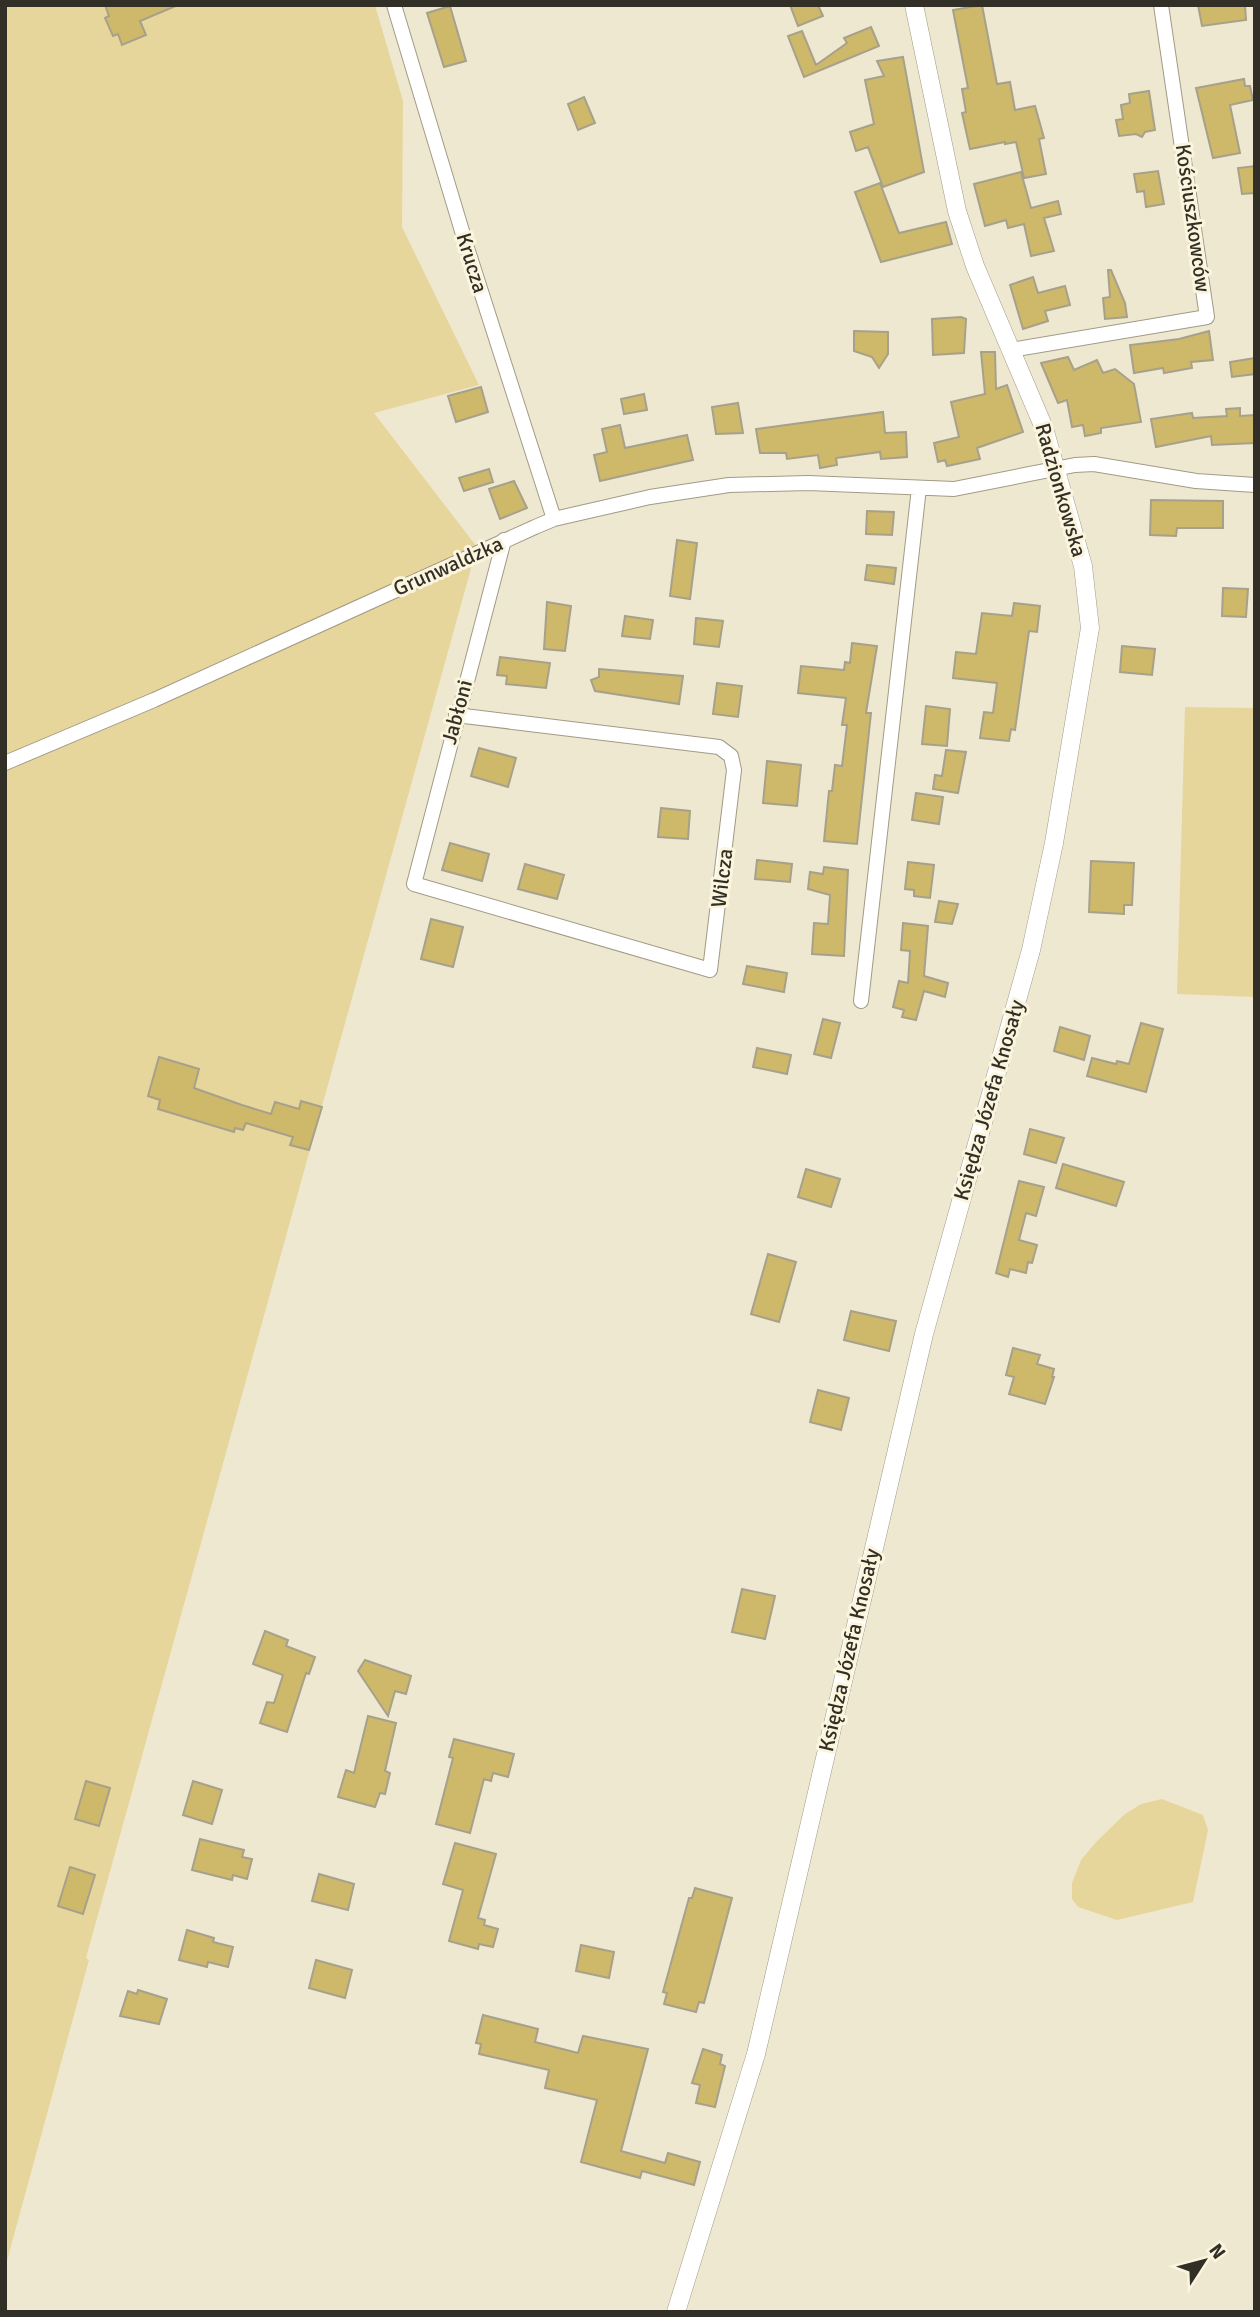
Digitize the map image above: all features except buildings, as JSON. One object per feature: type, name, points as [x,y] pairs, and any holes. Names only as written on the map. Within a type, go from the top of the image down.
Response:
[{"type":"street","name":"Krucza","points":[[394,5],[475,275],[554,519]]},
{"type":"street","name":"Radzionkowska","points":[[914,5],[957,211],[975,266],[1033,399],[1057,467],[1083,566],[1090,628],[1049,868],[1021,987]]},
{"type":"street","name":"Kościuszkowców","points":[[1011,350],[1207,317],[1161,5]]},
{"type":"street","name":"Grunwaldzka","points":[[5,763],[155,700],[554,519],[650,497],[729,485],[808,483],[954,489],[1057,467],[1094,464],[1196,481],[1255,485]]},
{"type":"street","points":[[861,1001],[919,488]]},
{"type":"street","name":"Jabłoni","points":[[414,884],[456,715],[504,540]]},
{"type":"street","name":"Wilcza","points":[[414,884],[710,970],[734,771],[731,756],[719,747],[456,715]]},
{"type":"street","name":"Księdza Józefa Knosały","points":[[676,2312],[755,2054],[924,1334],[1021,987]]},
{"type":"shaded area","points":[[5,5],[375,5],[403,101],[402,227],[479,385],[374,413],[477,547],[86,1958],[89,1960],[5,2268]]},
{"type":"shaded area","points":[[1185,707],[1255,708],[1255,997],[1177,994]]},
{"type":"shaded area","points":[[1162,1799],[1203,1815],[1208,1830],[1193,1902],[1117,1920],[1078,1907],[1072,1899],[1072,1883],[1081,1860],[1125,1814],[1141,1804]]}]
